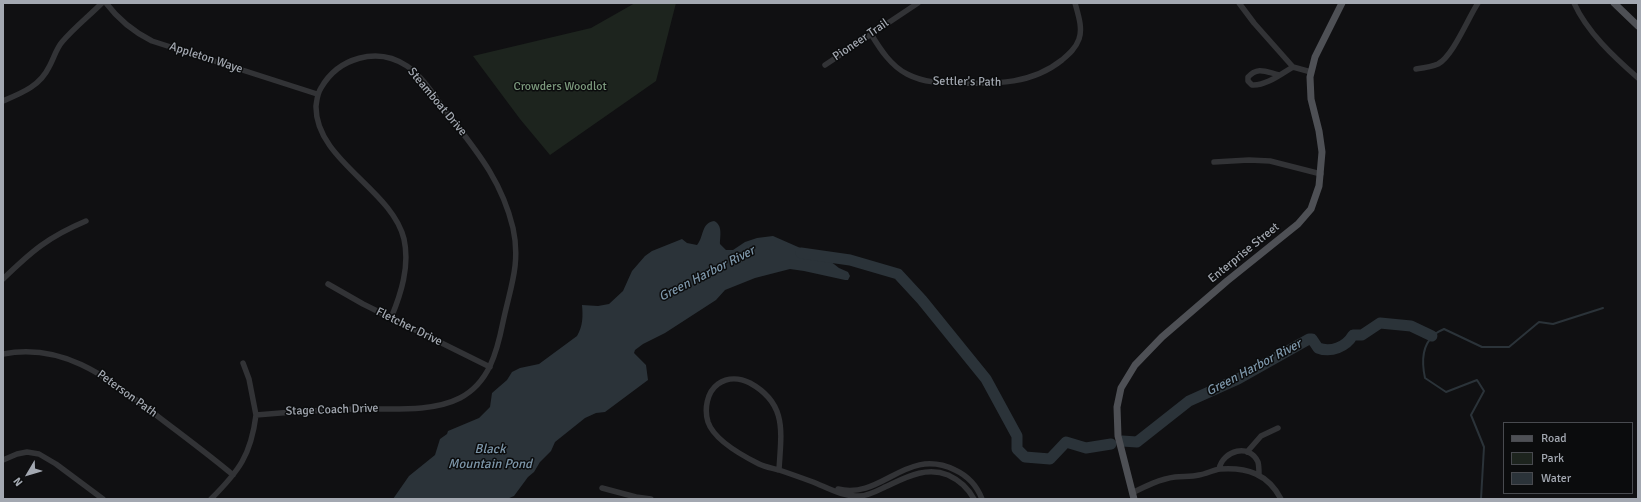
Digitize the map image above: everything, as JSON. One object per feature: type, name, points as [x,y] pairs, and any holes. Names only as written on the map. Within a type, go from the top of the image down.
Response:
[{"type":"main road","name":"Enterprise Street","points":[[1133,496],[1121,448],[1117,420],[1119,394],[1128,375],[1145,354],[1183,317],[1298,224],[1314,203],[1321,174],[1321,142],[1311,100],[1311,72],[1318,51],[1342,3]]},
{"type":"main road","points":[[1614,3],[1638,26]]},
{"type":"street","points":[[3,101],[29,89],[40,80],[62,42],[102,3]]},
{"type":"street","name":"Appleton Waye","points":[[106,3],[128,26],[152,41],[317,94]]},
{"type":"street","name":"Pioneer Trail","points":[[825,65],[918,3]]},
{"type":"street","name":"Settler's Path","points":[[871,34],[882,52],[893,64],[906,74],[917,78],[941,83],[986,84],[1008,82],[1030,77],[1044,71],[1059,62],[1074,48],[1080,37],[1080,28],[1075,3]]},
{"type":"street","points":[[1239,3],[1254,23],[1293,67],[1311,72]]},
{"type":"street","points":[[1416,69],[1437,64],[1444,59],[1478,3]]},
{"type":"street","points":[[1574,3],[1592,30],[1617,59],[1638,78]]},
{"type":"street","name":"Steamboat Drive","points":[[317,94],[335,70],[349,61],[375,56],[391,57],[414,72],[487,164],[508,213],[516,251],[515,272],[496,352],[490,367]]},
{"type":"street","points":[[1279,75],[1259,70],[1253,72],[1248,77],[1248,81],[1252,85],[1258,85],[1279,75],[1293,67]]},
{"type":"street","points":[[317,94],[317,117],[325,139],[332,149],[380,200],[392,216],[401,232],[405,248],[405,274],[391,318]]},
{"type":"street","points":[[1214,162],[1249,160],[1270,161],[1321,174]]},
{"type":"street","points":[[3,279],[44,242],[60,232],[86,221]]},
{"type":"street","name":"Fletcher Drive","points":[[328,284],[391,318],[490,367]]},
{"type":"street","name":"Peterson Path","points":[[3,354],[30,352],[45,353],[72,360],[95,370],[129,394],[233,475]]},
{"type":"street","points":[[212,499],[245,460],[249,450],[256,415],[249,379],[243,363]]},
{"type":"street","name":"Stage Coach Drive","points":[[256,415],[292,411],[415,408],[444,404],[460,398],[477,386],[490,367]]},
{"type":"street","points":[[779,470],[781,424],[777,410],[772,401],[757,387],[741,379],[732,379],[718,384],[708,397],[708,423],[719,438],[743,456],[760,465],[779,470],[846,495],[860,496],[878,491],[916,474],[930,472],[940,473],[961,483],[974,499]]},
{"type":"street","points":[[1247,452],[1261,436],[1278,428]]},
{"type":"street","points":[[3,460],[17,454],[27,452],[39,454],[56,464],[103,499]]},
{"type":"street","points":[[1219,469],[1223,459],[1226,456],[1236,452],[1247,452],[1257,461],[1259,475]]},
{"type":"street","points":[[815,483],[843,490],[858,490],[918,464],[931,463],[956,470],[968,478],[982,499]]},
{"type":"street","points":[[940,473],[942,466]]},
{"type":"street","points":[[1133,496],[1148,485],[1166,479],[1201,475],[1219,469],[1244,469],[1259,475],[1273,487],[1281,499]]},
{"type":"street","points":[[876,483],[878,491]]},
{"type":"street","points":[[602,488],[636,498],[651,499]]},
{"type":"green space","name":"Crowders Woodlot","points":[[635,3],[676,3],[656,81],[550,155],[520,119],[473,56],[591,28]]},
{"type":"water","name":"Black Mountain Pond","points":[[714,221],[720,228],[720,244],[726,250],[733,250],[745,242],[757,238],[773,236],[830,261],[839,268],[848,272],[850,276],[848,280],[845,280],[790,269],[755,278],[725,290],[716,300],[665,333],[643,344],[635,350],[634,353],[646,365],[648,380],[605,412],[596,413],[585,418],[555,442],[551,451],[540,462],[534,472],[528,477],[514,496],[507,499],[393,499],[409,476],[435,455],[440,439],[447,434],[448,431],[479,418],[490,407],[492,393],[507,380],[512,372],[520,368],[539,364],[577,336],[582,321],[582,305],[598,306],[609,304],[623,291],[632,271],[645,256],[652,251],[682,239],[687,243],[697,245],[707,224]]},
{"type":"waterway","name":"Green Harbor River","points":[[801,253],[850,260],[898,274],[922,300],[986,379],[1017,436],[1017,449],[1025,457],[1050,459],[1066,442],[1086,448],[1111,444]]},
{"type":"waterway","points":[[1481,499],[1484,447],[1471,415],[1484,391],[1477,380],[1446,392],[1425,378],[1423,356],[1429,340],[1435,334],[1444,329],[1482,347],[1509,347],[1539,322],[1553,324],[1603,308]]},
{"type":"waterway","name":"Green Harbor River","points":[[1122,441],[1137,442],[1189,401],[1238,379],[1309,339],[1312,339],[1318,348],[1328,350],[1338,348],[1346,343],[1353,335],[1362,335],[1380,323],[1411,326],[1432,336]]}]
